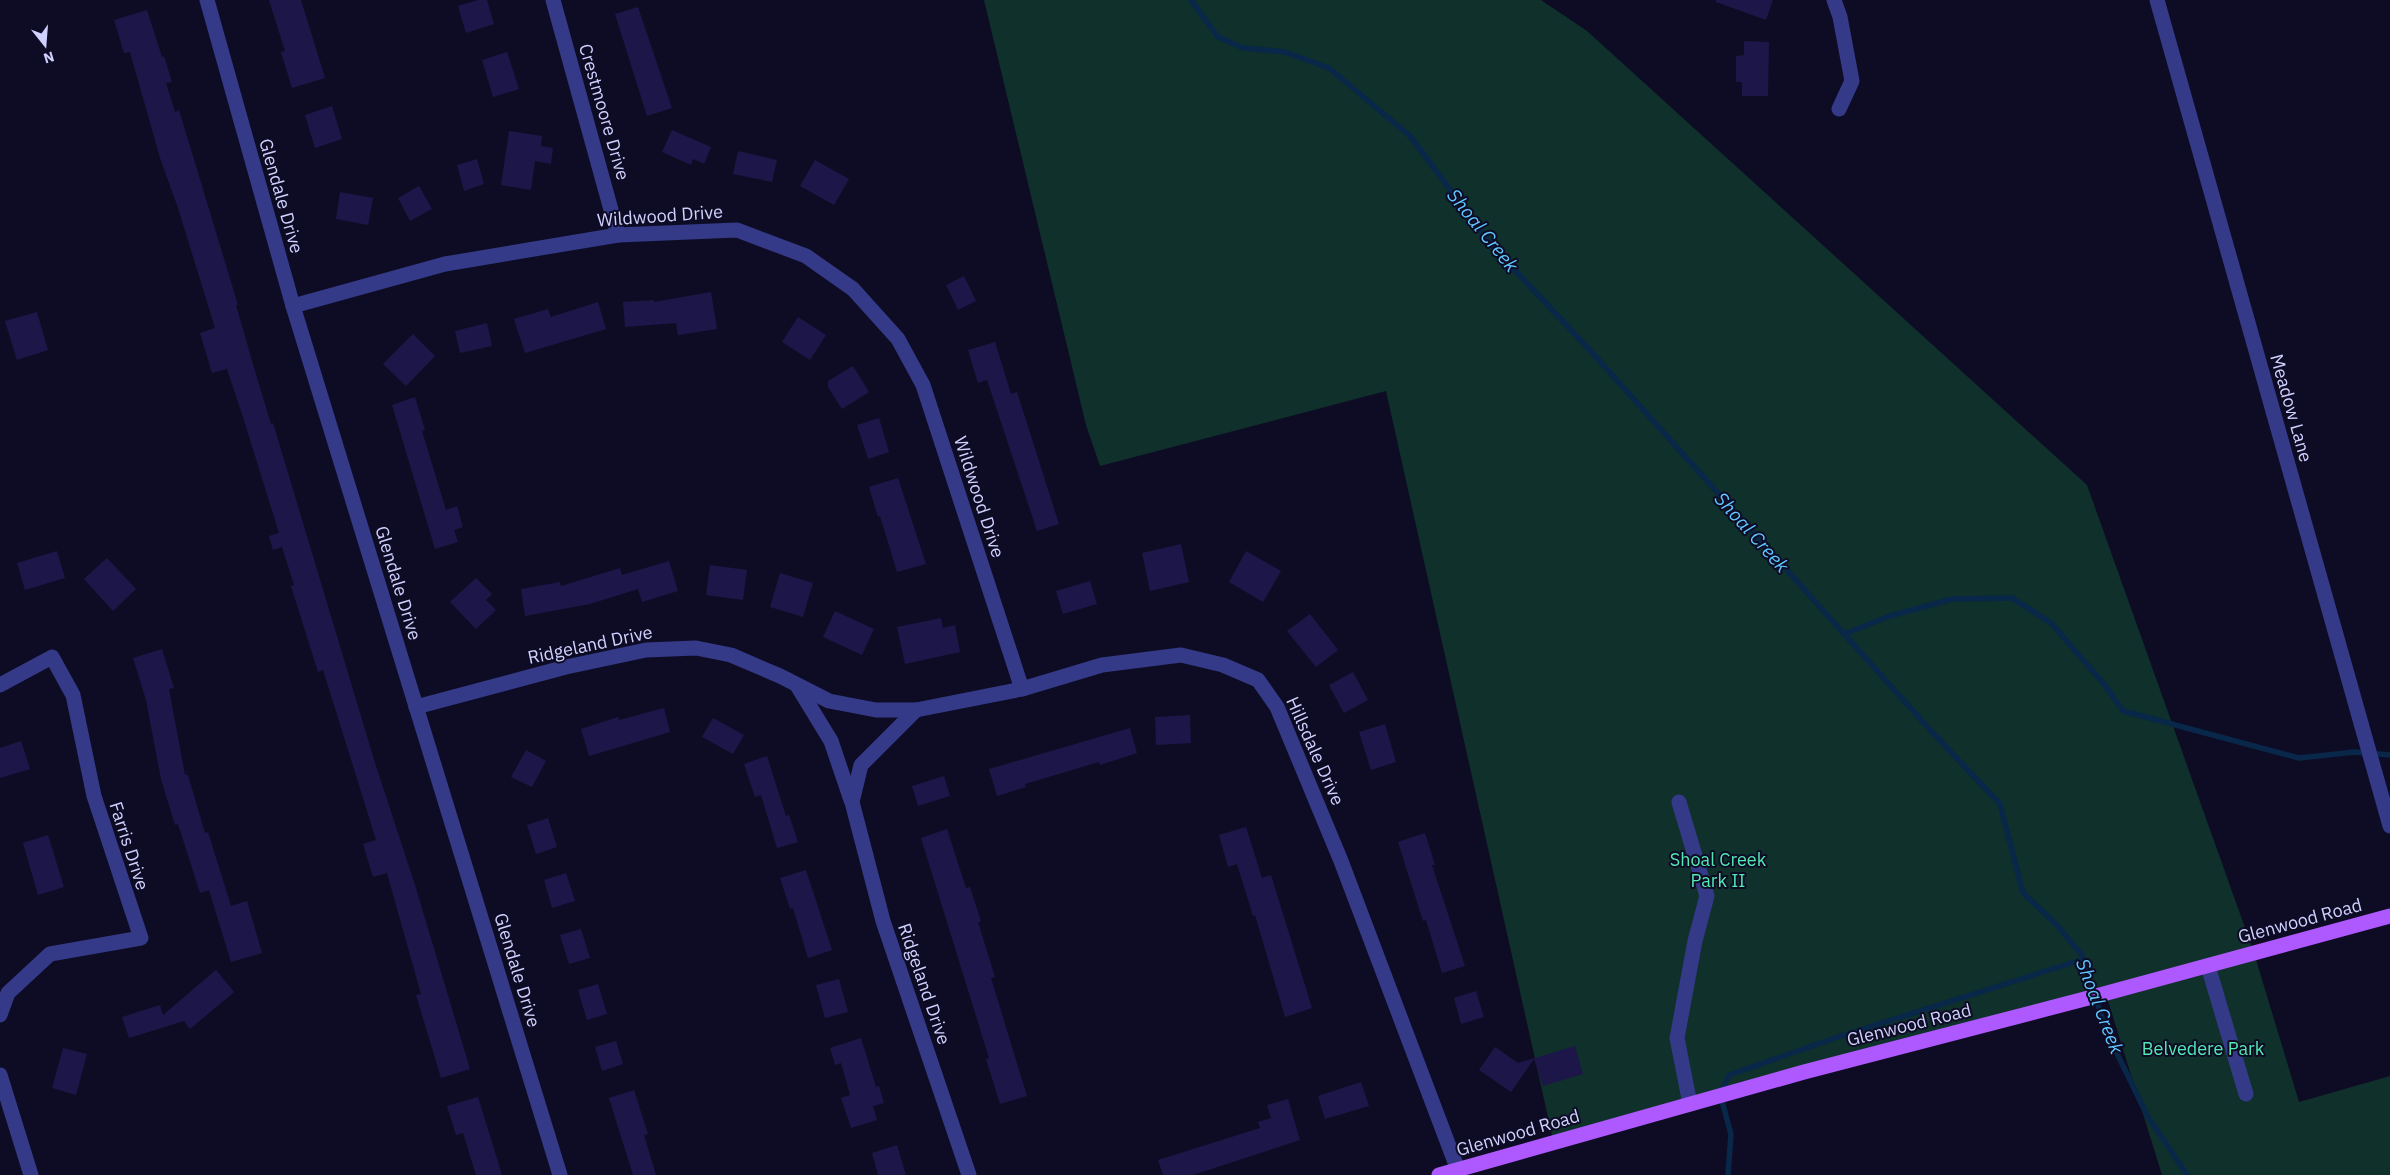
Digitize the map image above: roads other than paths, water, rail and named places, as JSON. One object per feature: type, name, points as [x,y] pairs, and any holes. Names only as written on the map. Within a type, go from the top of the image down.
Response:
[{"type":"main road","name":"Glenwood Road","points":[[1439,1175],[1804,1072],[2390,916]]},
{"type":"street","name":"Glendale Drive","points":[[207,0],[293,306],[560,1175]]},
{"type":"street","name":"Crestmoore Drive","points":[[553,0],[618,235]]},
{"type":"street","points":[[1834,0],[1840,17],[1852,81],[1839,108]]},
{"type":"street","name":"Meadow Lane","points":[[2157,0],[2390,826]]},
{"type":"street","name":"Wildwood Drive","points":[[293,306],[445,264],[618,235],[737,230],[806,256],[853,290],[898,339],[923,385],[1022,689]]},
{"type":"street","name":"Ridgeland Drive","points":[[416,707],[566,667],[646,650],[696,648],[731,655],[829,701],[876,710],[916,710]]},
{"type":"street","name":"Hillsdale Drive","points":[[916,710],[1022,689],[1102,665],[1181,655],[1224,665],[1258,680],[1277,707],[1308,778],[1458,1170]]},
{"type":"street","name":"Farris Drive","points":[[0,685],[52,658],[73,695],[94,796],[141,938],[50,954],[8,993],[0,1015]]},
{"type":"street","name":"Ridgeland Drive","points":[[798,687],[831,741],[852,802],[883,921],[969,1175]]},
{"type":"street","name":"Ridgeland Drive","points":[[852,802],[862,765],[916,710]]},
{"type":"street","points":[[1679,802],[1707,896],[1695,941],[1677,1038],[1690,1104]]},
{"type":"street","points":[[2208,966],[2246,1094]]},
{"type":"street","points":[[0,1075],[31,1175]]},
{"type":"waterway","name":"Shoal Creek","points":[[1191,0],[1218,37],[1243,48],[1285,52],[1329,68],[1410,136],[1493,247],[1587,347],[1932,732],[2000,804],[2023,893],[2056,924],[2082,955],[2107,1033],[2147,1115],[2187,1175]]},
{"type":"waterway","points":[[1844,634],[1890,616],[1952,599],[2012,598],[2051,623],[2104,684],[2123,711],[2299,758],[2355,752],[2390,755]]},
{"type":"waterway","points":[[1728,1175],[1731,1134],[1720,1094],[1729,1075],[1838,1037],[2084,959]]},
{"type":"park label","name":"Shoal Creek Park II","points":[[1718,870]]},
{"type":"park label","name":"Belvedere Park","points":[[2203,1049]]}]
